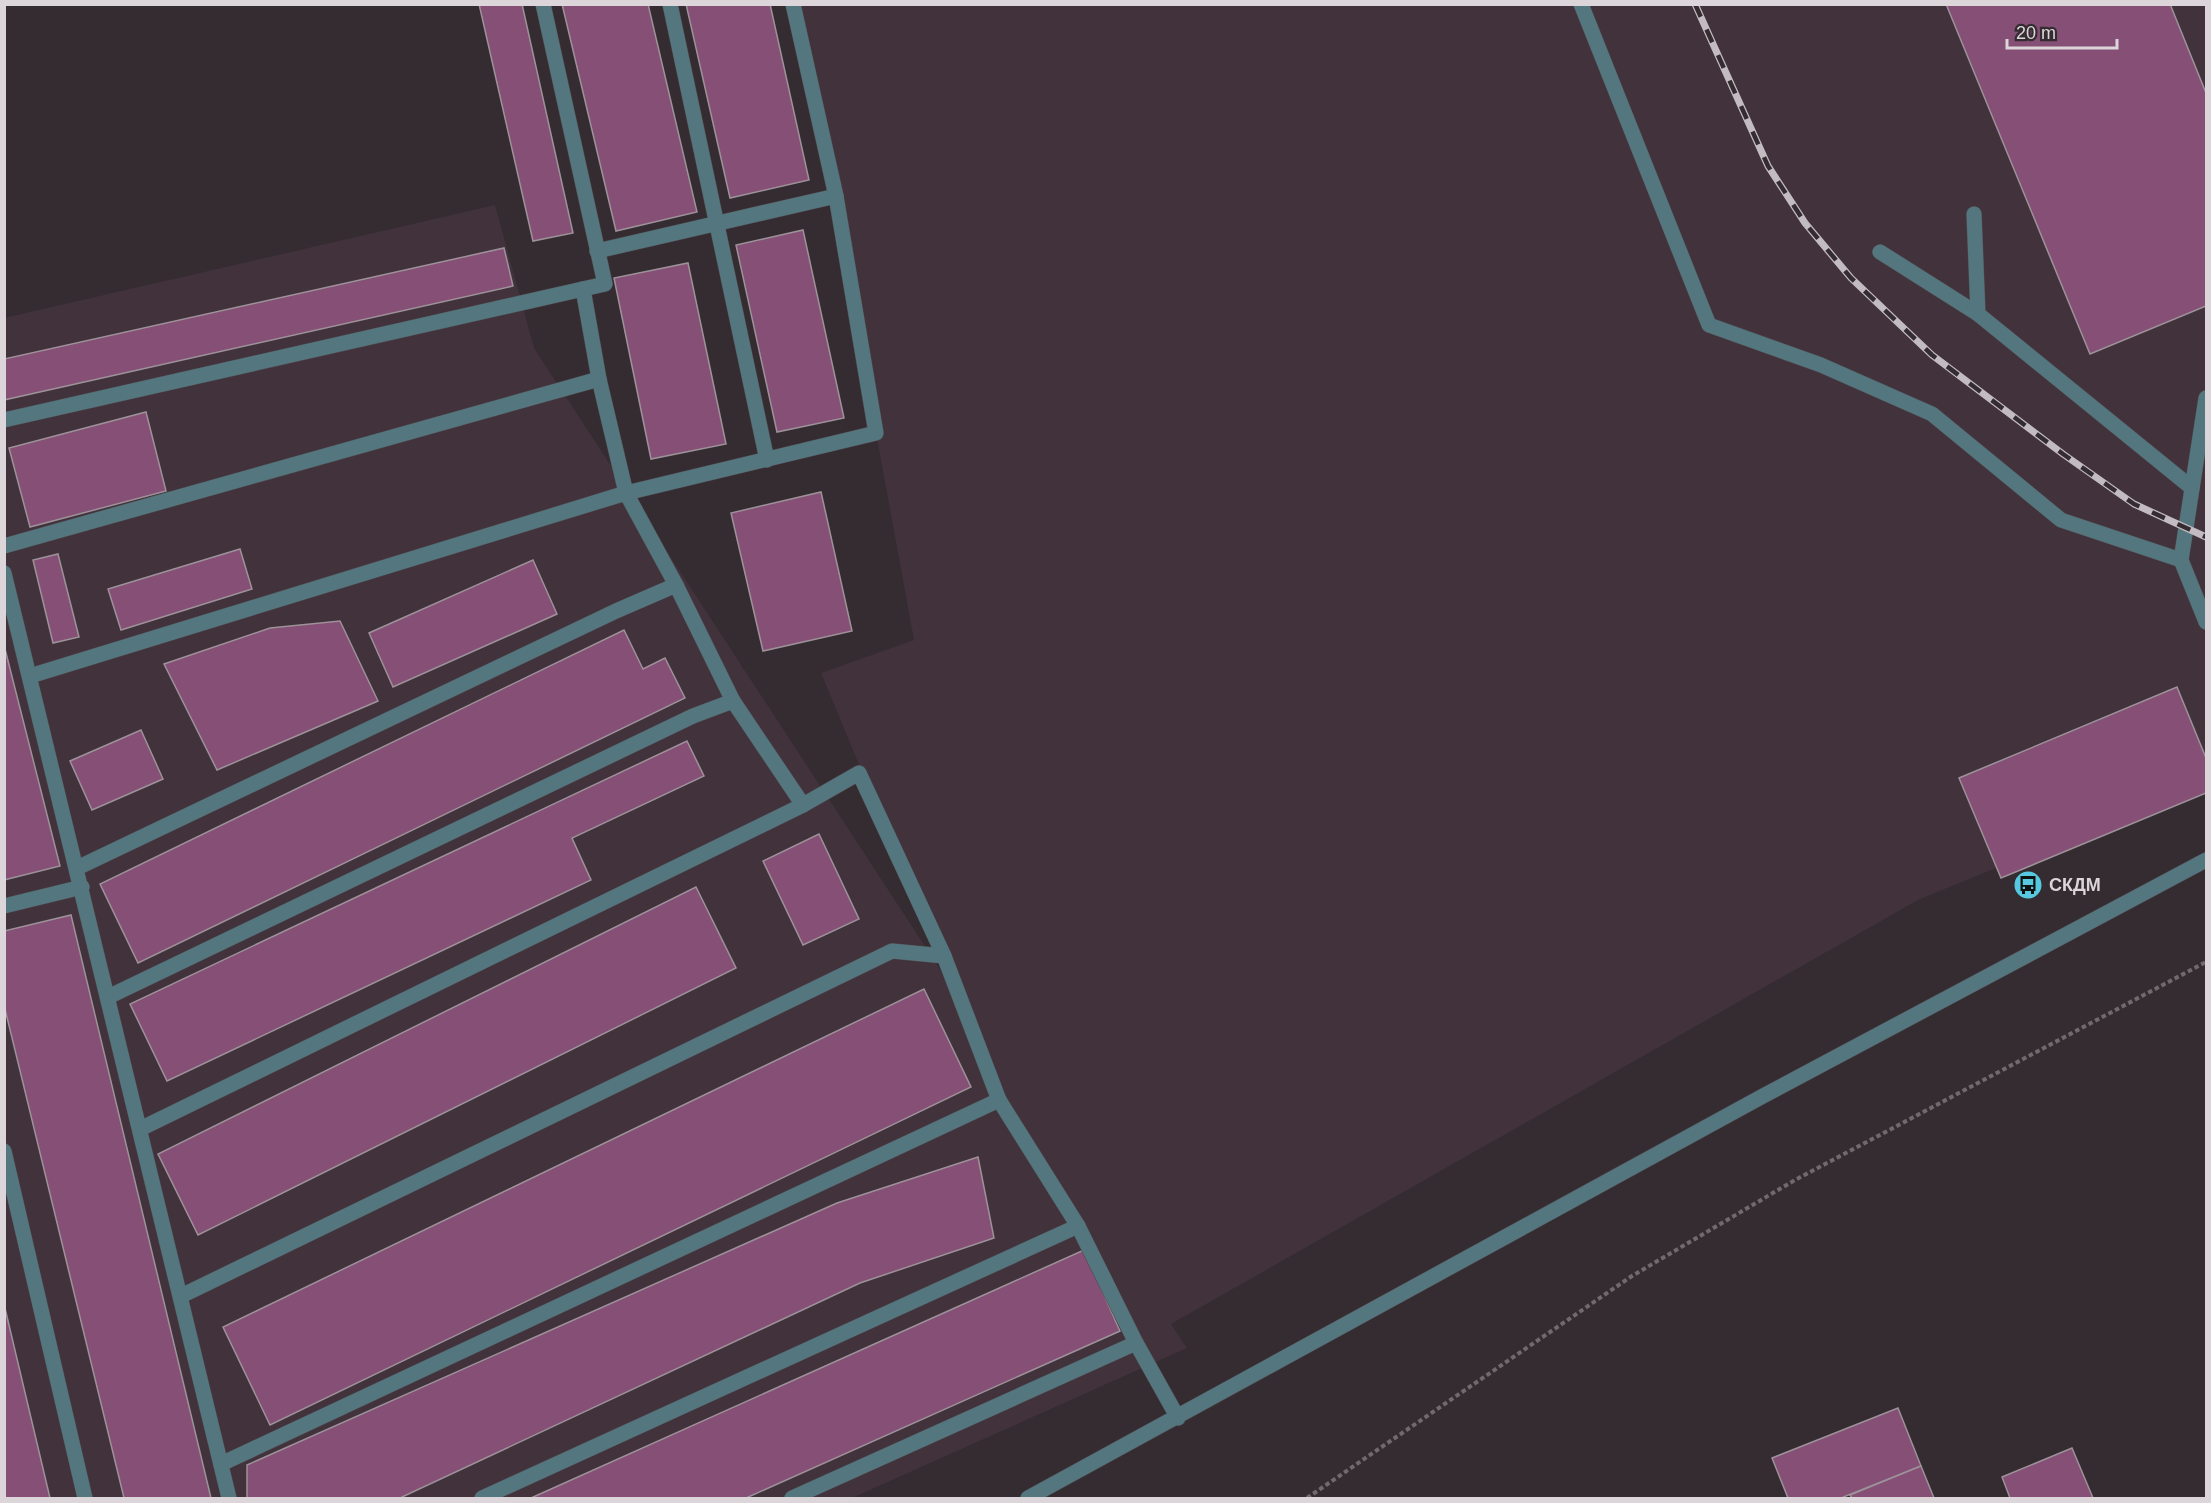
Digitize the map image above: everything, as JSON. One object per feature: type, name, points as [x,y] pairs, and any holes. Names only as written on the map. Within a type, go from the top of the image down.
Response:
[{"type":"street","points":[[4,420],[605,284],[543,4]]},
{"type":"street","points":[[670,4],[767,460]]},
{"type":"street","points":[[30,676],[626,494],[876,433],[836,196],[793,4]]},
{"type":"street","points":[[1581,4],[1709,325],[1821,365],[1932,414],[2061,520],[2181,560]]},
{"type":"street","points":[[597,251],[836,196]]},
{"type":"street","points":[[1974,214],[1978,314]]},
{"type":"street","points":[[1880,252],[1978,314],[2192,488]]},
{"type":"street","points":[[583,289],[599,379],[626,494],[676,585],[733,701],[803,805]]},
{"type":"street","points":[[4,546],[599,379]]},
{"type":"street","points":[[2206,398],[2181,560],[2206,622]]},
{"type":"street","points":[[4,573],[229,1498]]},
{"type":"street","points":[[77,867],[616,611],[676,585]]},
{"type":"street","points":[[108,997],[693,716],[733,701]]},
{"type":"street","points":[[140,1129],[803,805],[859,773],[944,956],[999,1100],[1078,1226],[1136,1344],[1178,1418]]},
{"type":"street","points":[[1028,1498],[1764,1096],[2206,860]]},
{"type":"street","points":[[4,906],[82,887]]},
{"type":"street","points":[[180,1296],[892,951],[944,956]]},
{"type":"street","points":[[221,1464],[999,1100]]},
{"type":"street","points":[[4,1151],[85,1498]]},
{"type":"street","points":[[482,1498],[1078,1226]]},
{"type":"street","points":[[792,1498],[820,1493],[1136,1344]]},
{"type":"path","points":[[1308,1498],[1632,1276],[1795,1180],[2206,962]]},
{"type":"shaded area","points":[[789,5],[2206,5],[2206,793],[2001,878],[1996,868],[1918,900],[1171,1324],[1187,1348],[852,1498],[5,1498],[4,318],[495,205],[534,348],[951,986],[821,673],[914,640],[876,433]]},
{"type":"building","points":[[479,4],[522,4],[573,233],[533,241]]},
{"type":"building","points":[[562,4],[648,4],[697,212],[616,231]]},
{"type":"building","points":[[686,4],[770,4],[809,180],[730,198]]},
{"type":"building","points":[[1946,4],[2170,4],[2206,93],[2206,306],[2090,354]]},
{"type":"building","points":[[803,230],[844,418],[777,432],[736,245]]},
{"type":"building","points":[[504,248],[513,286],[4,400],[4,359]]},
{"type":"building","points":[[688,263],[726,444],[651,459],[614,278]]},
{"type":"building","points":[[146,412],[166,491],[30,527],[9,448]]},
{"type":"building","points":[[821,492],[852,631],[763,651],[731,513]]},
{"type":"building","points":[[240,549],[252,589],[121,630],[108,589]]},
{"type":"building","points":[[58,554],[79,637],[53,643],[33,560]]},
{"type":"building","points":[[533,560],[557,614],[393,687],[369,633]]},
{"type":"building","points":[[340,621],[378,701],[217,770],[164,664],[270,628]]},
{"type":"building","points":[[624,630],[643,669],[665,658],[685,698],[138,963],[100,884]]},
{"type":"building","points":[[4,645],[60,866],[4,880]]},
{"type":"building","points":[[2177,687],[2206,758],[2206,793],[2001,878],[1959,778]]},
{"type":"building","points":[[141,730],[163,779],[92,810],[70,761]]},
{"type":"building","points":[[687,741],[704,776],[572,838],[591,880],[167,1081],[130,1004]]},
{"type":"building","points":[[819,834],[859,919],[803,945],[763,861]]},
{"type":"building","points":[[696,887],[736,968],[198,1235],[158,1154]]},
{"type":"building","points":[[71,915],[211,1498],[124,1498],[4,1005],[4,931]]},
{"type":"building","points":[[924,989],[971,1087],[270,1425],[223,1327]]},
{"type":"building","points":[[978,1157],[994,1238],[860,1283],[400,1498],[247,1498],[247,1465],[837,1203]]},
{"type":"building","points":[[1084,1250],[1120,1331],[746,1498],[531,1498]]},
{"type":"building","points":[[4,1304],[50,1498],[4,1498]]},
{"type":"building","points":[[1898,1408],[1921,1466],[1841,1498],[1788,1498],[1772,1458]]},
{"type":"building","points":[[2072,1448],[2093,1498],[2010,1498],[2002,1477]]},
{"type":"building","points":[[1921,1466],[1934,1498],[1852,1498],[1850,1495]]},
{"type":"railway","points":[[1695,4],[1768,166],[1805,223],[1851,278],[1932,355],[2063,454],[2134,504],[2206,537]]},
{"type":"place","name":"СКДМ","points":[[2028,885]]}]
